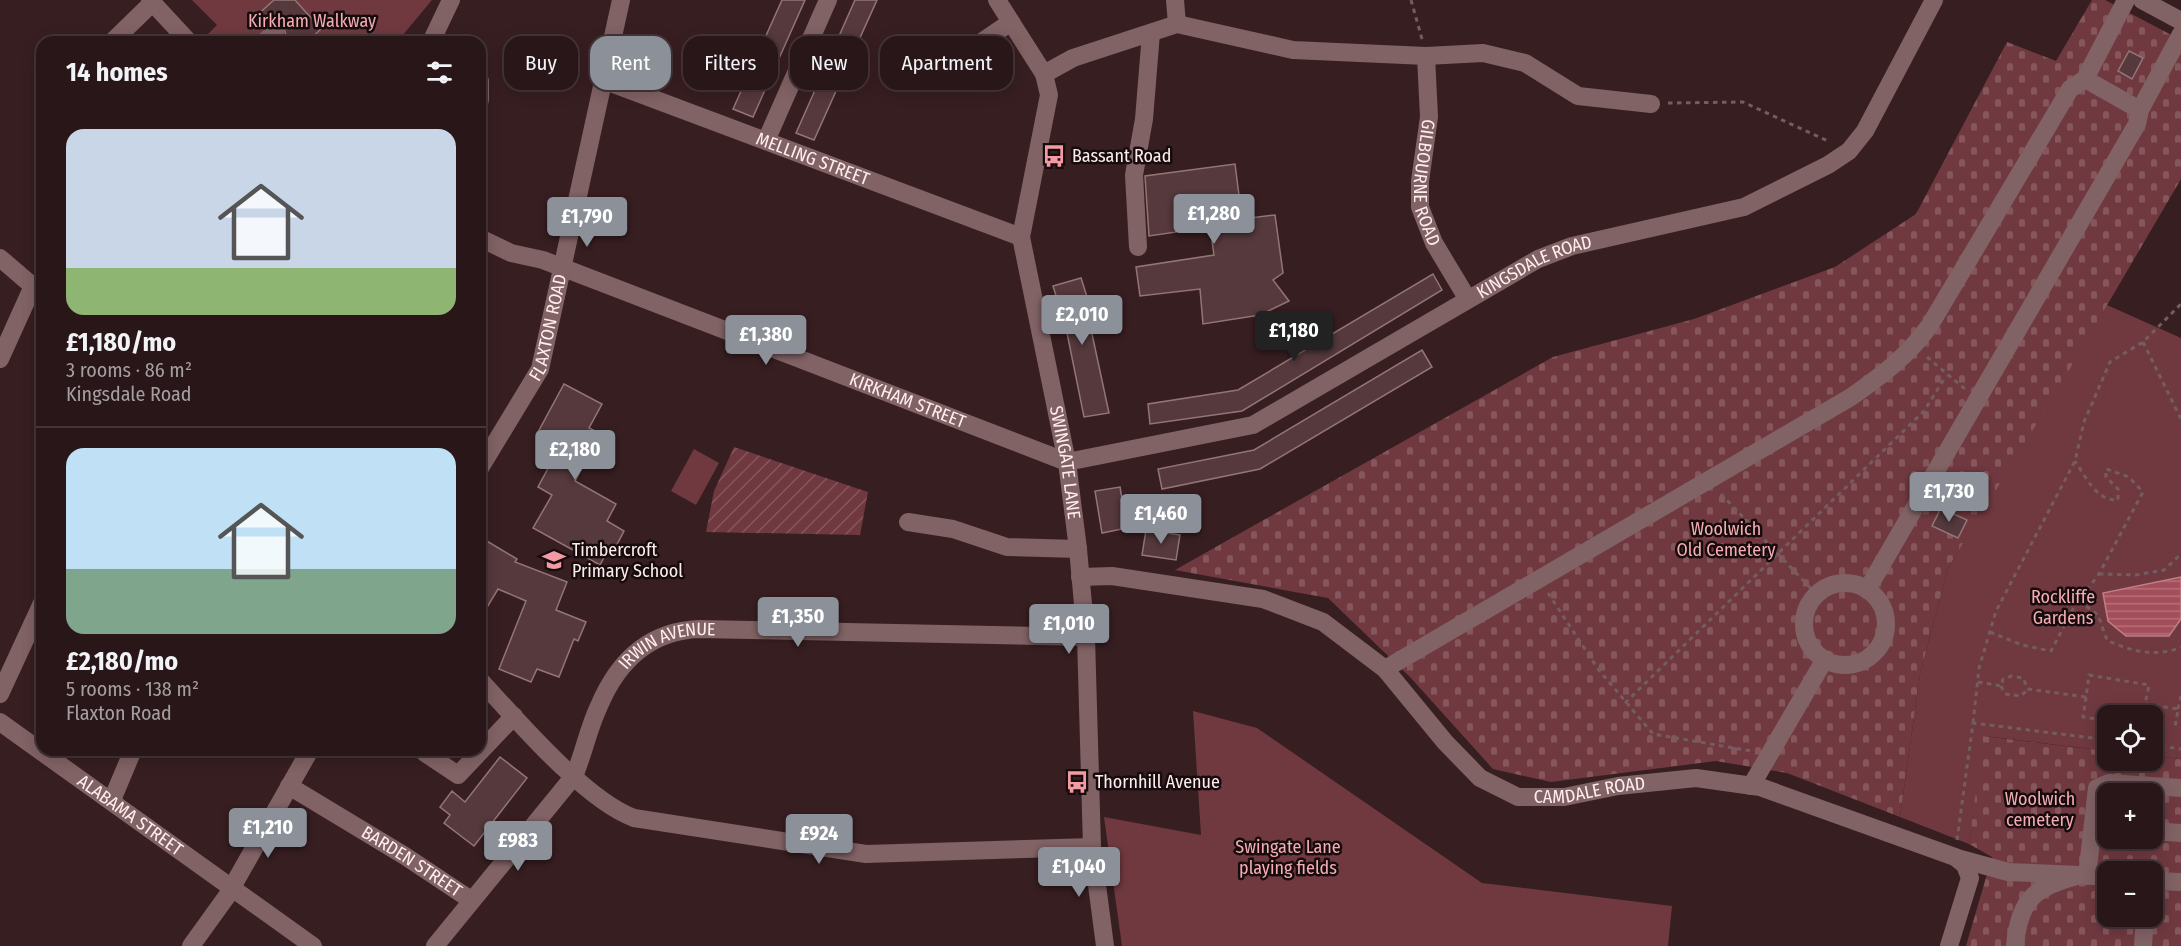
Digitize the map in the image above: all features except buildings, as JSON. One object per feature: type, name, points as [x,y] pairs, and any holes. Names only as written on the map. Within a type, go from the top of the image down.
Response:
[{"type":"street","points":[[434,36],[451,0]]},
{"type":"street","name":"FLAXTON ROAD","points":[[613,36],[621,0]]},
{"type":"street","points":[[766,141],[828,0]]},
{"type":"street","name":"SWINGATE LANE","points":[[997,0],[1044,74],[1049,95],[1021,237],[1067,462],[1078,549],[1086,637],[1092,847],[1105,946]]},
{"type":"street","points":[[1175,0],[1177,24]]},
{"type":"street","name":"KINGSDALE ROAD","points":[[1067,462],[1253,425],[1467,298],[1538,259],[1572,246],[1744,207],[1828,165],[1849,151],[1865,131],[1934,0]]},
{"type":"street","points":[[1385,669],[1851,398],[1890,370],[1916,345],[2070,89],[2085,79],[2126,0]]},
{"type":"street","points":[[2142,0],[2181,21]]},
{"type":"street","points":[[118,36],[151,1],[183,36]]},
{"type":"street","points":[[992,36],[1011,22]]},
{"type":"street","points":[[1044,74],[1073,58],[1177,24],[1293,50],[1426,56],[1484,52],[1525,63],[1578,96],[1651,104]]},
{"type":"street","points":[[1138,247],[1134,175],[1144,119],[1151,33]]},
{"type":"street","points":[[1867,590],[1976,397],[2137,124],[2140,110],[2181,34]]},
{"type":"street","name":"GILBOURNE ROAD","points":[[1426,56],[1429,117],[1420,181],[1420,207],[1434,243],[1467,298]]},
{"type":"street","points":[[2085,79],[2140,110]]},
{"type":"street","name":"FLAXTON ROAD","points":[[486,458],[540,369],[564,269],[601,90]]},
{"type":"street","name":"MELLING STREET","points":[[630,90],[1021,237]]},
{"type":"street","name":"KIRKHAM STREET","points":[[486,241],[511,253],[543,260],[1067,462]]},
{"type":"street","points":[[0,258],[36,288]]},
{"type":"street","points":[[0,359],[36,294]]},
{"type":"street","points":[[908,522],[953,529],[1007,547],[1078,549]]},
{"type":"street","name":"CAMDALE ROAD","points":[[1080,577],[1112,576],[1263,599],[1323,622],[1385,669],[1445,742],[1480,778],[1518,796],[1564,797],[1618,786],[1696,778],[1751,786],[1955,857],[2008,872],[2097,877]]},
{"type":"street","points":[[1841,584],[1854,585],[1867,590],[1877,599],[1884,611],[1885,631],[1878,649],[1868,658],[1856,664],[1842,665],[1825,659],[1809,645],[1805,632],[1806,612],[1817,595],[1841,584]]},
{"type":"street","points":[[0,694],[36,616]]},
{"type":"street","name":"IRWIN AVENUE","points":[[435,946],[573,776],[586,749],[599,705],[628,661],[644,645],[662,634],[679,630],[1086,637]]},
{"type":"street","points":[[1751,786],[1825,659]]},
{"type":"street","points":[[486,686],[573,776],[608,805],[634,818],[859,854],[1092,847]]},
{"type":"street","points":[[486,746],[514,716]]},
{"type":"street","name":"ALABAMA STREET","points":[[0,722],[36,747]]},
{"type":"street","name":"ALABAMA STREET","points":[[48,756],[313,946]]},
{"type":"street","points":[[111,800],[130,756]]},
{"type":"street","points":[[191,946],[231,887],[306,756]]},
{"type":"street","points":[[430,756],[458,775],[476,756]]},
{"type":"street","name":"BARDEN STREET","points":[[289,786],[405,856],[471,900]]},
{"type":"street","points":[[2163,787],[2181,788]]},
{"type":"street","points":[[2163,832],[2181,833]]},
{"type":"street","points":[[2015,946],[2018,918],[2029,900],[2039,891],[2057,881],[2084,876],[2097,836]]},
{"type":"street","points":[[1949,946],[1970,878],[1965,864],[1955,857]]},
{"type":"street","points":[[2163,881],[2181,882]]},
{"type":"street","points":[[2143,946],[2144,927]]},
{"type":"path","points":[[1411,0],[1426,56]]},
{"type":"path","points":[[1651,104],[1743,102],[1810,132]]},
{"type":"path","points":[[1955,857],[1978,682],[1996,611],[2075,461],[2084,422],[2110,362],[2143,342],[2181,304]]},
{"type":"path","points":[[2143,342],[2181,419]]},
{"type":"path","points":[[1916,345],[1946,376],[1976,397]]},
{"type":"path","points":[[1625,703],[1924,411],[1946,376]]},
{"type":"path","points":[[1990,632],[2022,645],[2051,651],[2079,602],[2099,574],[2143,492],[2129,477],[2106,469],[2106,477],[2118,489],[2118,500],[2109,500],[2096,492],[2075,461]]},
{"type":"path","points":[[1709,481],[1817,595]]},
{"type":"path","points":[[2099,574],[2136,575],[2164,570],[2181,554]]},
{"type":"path","points":[[1539,579],[1568,627],[1625,703],[1653,734],[1771,754]]},
{"type":"path","points":[[2079,602],[2098,615],[2107,640],[2129,651],[2170,652],[2181,647]]},
{"type":"path","points":[[2097,719],[2083,717],[2090,675],[2149,685],[2145,704],[2178,709]]},
{"type":"path","points":[[2012,676],[2023,678],[2028,689],[2021,696],[2013,697],[2001,690],[2001,686],[2003,679],[2012,676]]},
{"type":"path","points":[[1978,682],[2001,686]]},
{"type":"path","points":[[2028,689],[2086,697]]},
{"type":"path","points":[[2175,727],[2181,696]]},
{"type":"path","points":[[1973,723],[2097,739]]},
{"type":"path","points":[[2163,747],[2181,749]]},
{"type":"green space","name":"Kirkham Walkway","points":[[192,0],[432,0],[402,36],[206,36],[217,25]]},
{"type":"green space","name":"Woolwich Old Cemetery","points":[[2092,0],[2105,0],[2181,40],[2181,179],[2058,389],[1948,568],[1920,674],[1900,817],[1787,773],[1716,761],[1551,782],[1493,769],[1410,677],[1328,598],[1175,570],[1553,357],[1694,319],[1835,267],[1916,214],[2007,42],[2056,61]]},
{"type":"green space","name":"Rockliffe Gardens","points":[[2107,305],[2181,338],[2181,759],[2163,757],[2163,705],[2097,705],[2097,750],[1984,736],[1969,844],[1900,817],[1920,674],[1948,568]]},
{"type":"green space","points":[[734,447],[868,492],[860,535],[706,532],[714,491]]},
{"type":"green space","points":[[694,449],[719,463],[696,505],[671,491]]},
{"type":"green space","name":"Swingate Lane playing fields","points":[[1193,711],[1257,728],[1482,883],[1672,906],[1668,946],[1122,946],[1104,817],[1201,835]]},
{"type":"green space","name":"Woolwich cemetery","points":[[1983,736],[2097,750],[2097,771],[2163,771],[2163,757],[2181,759],[2181,946],[1966,946],[1992,857],[1969,844]]},
{"type":"shaded area","points":[[2181,577],[2181,619],[2169,636],[2126,636],[2108,621],[2103,593]]},
{"type":"place","name":"Bassant Road","points":[[1054,156]]},
{"type":"place","name":"Timbercroft Primary School","points":[[554,560]]},
{"type":"place","name":"Thornhill Avenue","points":[[1077,782]]}]
